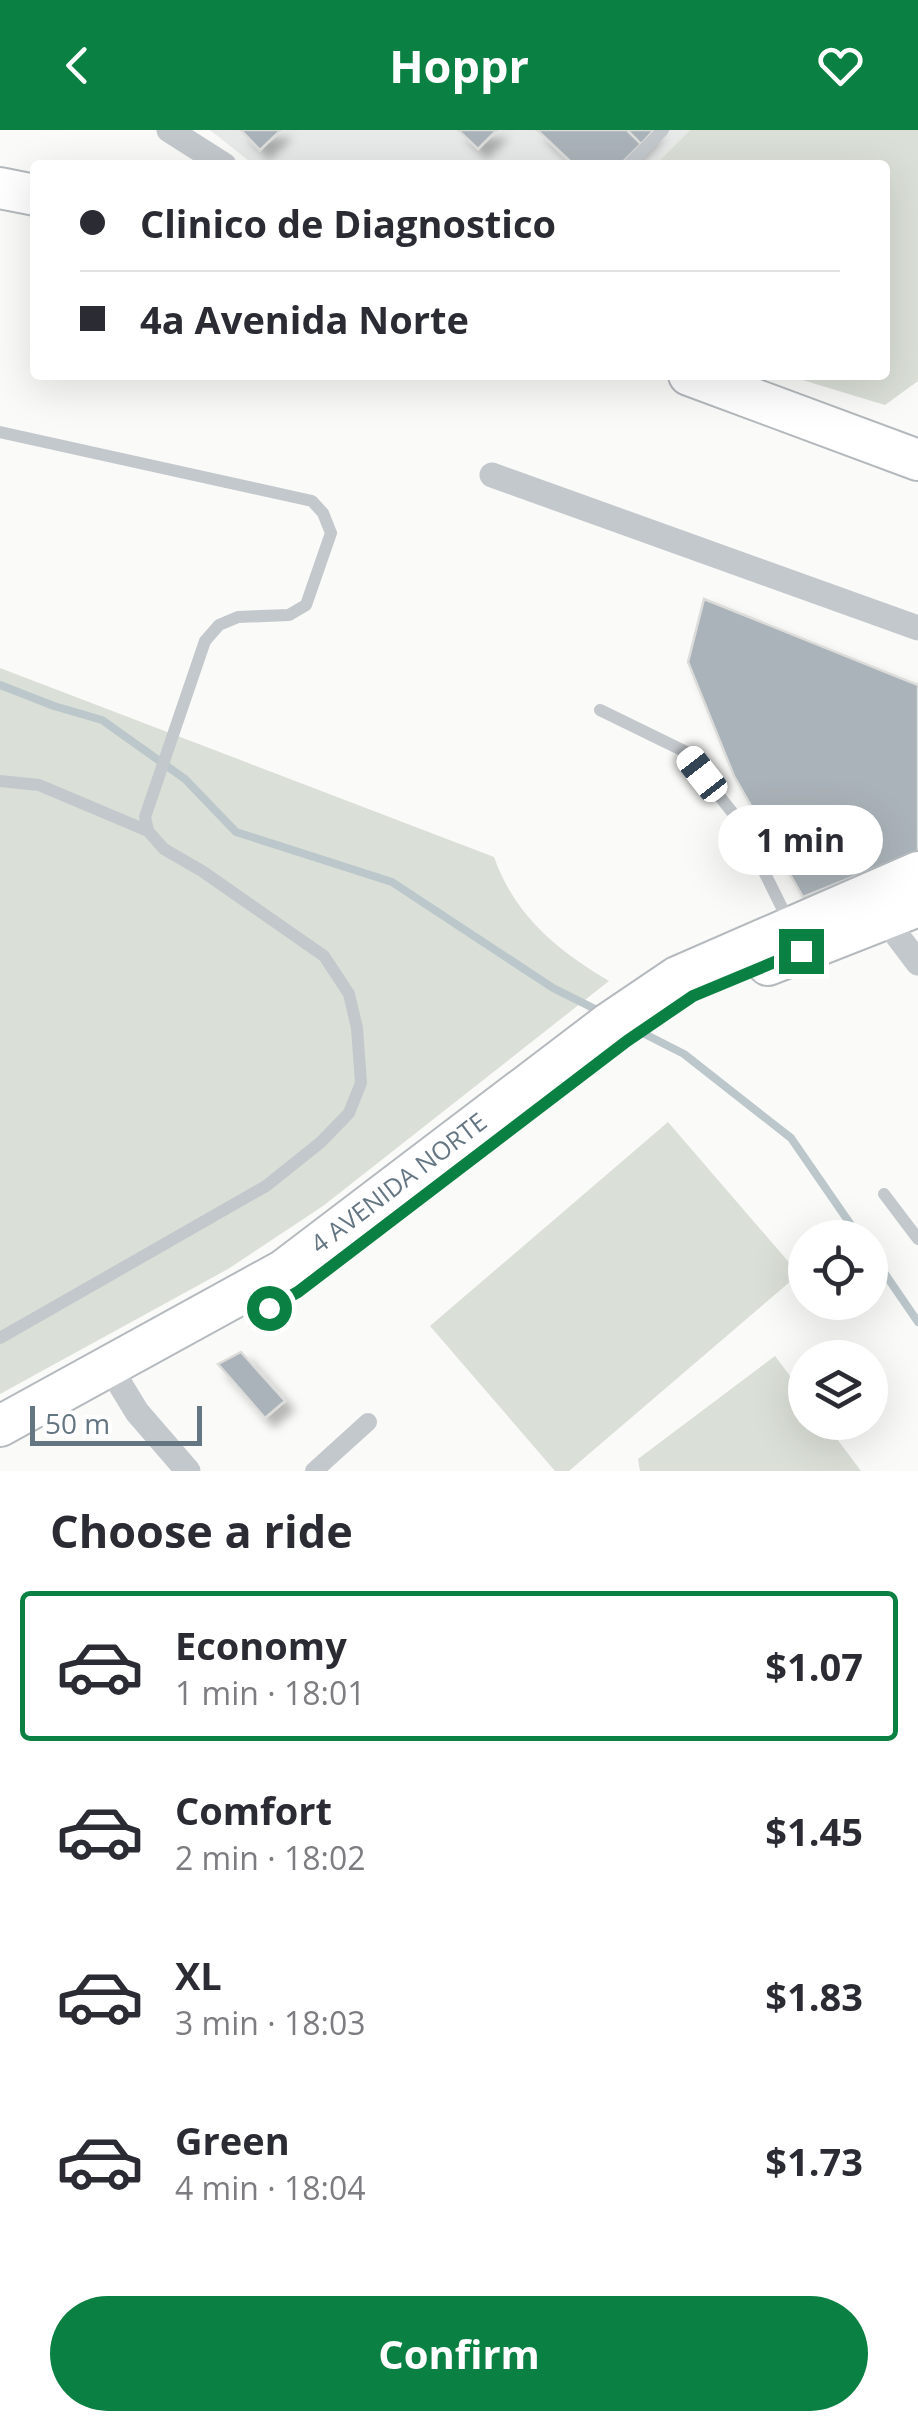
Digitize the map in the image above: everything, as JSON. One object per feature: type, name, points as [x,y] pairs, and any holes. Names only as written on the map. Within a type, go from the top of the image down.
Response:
[{"type":"main road","points":[[0,188],[30,194]]},
{"type":"main road","points":[[702,380],[918,460]]},
{"type":"main road","name":"4 AVENIDA NORTE","points":[[0,1426],[115,1378],[298,1292],[630,1024],[693,996],[796,939],[890,906],[918,872]]},
{"type":"main road","name":"4 AVENIDA NORTE","points":[[0,1454],[115,1378]]},
{"type":"street","points":[[170,130],[216,160]]},
{"type":"street","points":[[492,476],[918,628]]},
{"type":"street","points":[[890,906],[918,963]]},
{"type":"street","points":[[115,1378],[188,1471]]},
{"type":"street","points":[[314,1471],[368,1422]]},
{"type":"lane","points":[[633,160],[663,130]]},
{"type":"lane","points":[[0,432],[312,501],[323,513],[331,534],[306,605],[289,616],[238,617],[220,625],[205,642],[145,817],[148,832]]},
{"type":"lane","points":[[600,710],[684,751],[739,820],[796,939]]},
{"type":"lane","points":[[0,780],[40,785],[148,832],[164,849],[324,956],[349,994],[358,1028],[361,1083],[349,1113],[322,1142],[266,1186],[0,1338]]},
{"type":"lane","points":[[884,1194],[918,1239]]},
{"type":"shaded area","points":[[210,130],[690,130],[660,160],[248,160]]},
{"type":"shaded area","points":[[690,130],[918,130],[918,381],[885,405],[802,380],[890,380],[890,160],[660,160]]},
{"type":"shaded area","points":[[0,668],[494,857],[514,897],[540,930],[609,981],[323,1206],[228,1269],[0,1394]]},
{"type":"shaded area","points":[[668,1122],[788,1261],[788,1283],[569,1471],[555,1471],[430,1326]]},
{"type":"shaded area","points":[[775,1356],[788,1373],[788,1440],[838,1440],[861,1471],[640,1471],[638,1459]]},
{"type":"building","points":[[241,130],[281,130],[260,150]]},
{"type":"building","points":[[458,130],[497,130],[478,149]]},
{"type":"building","points":[[537,130],[627,130],[641,144],[625,160],[569,160]]},
{"type":"building","points":[[627,130],[654,130],[641,144]]},
{"type":"building","points":[[704,599],[918,685],[918,851],[803,897],[734,776],[688,662]]},
{"type":"building","points":[[241,1352],[285,1401],[265,1418],[218,1364]]},
{"type":"waterway","points":[[0,685],[102,720],[185,779],[236,832],[392,882],[553,988],[603,1013]]},
{"type":"waterway","points":[[629,1026],[684,1054],[791,1138],[848,1220]]},
{"type":"waterway","points":[[888,1278],[918,1322]]},
{"type":"route","points":[[269,1308],[298,1292],[627,1041],[693,996],[801,951]]}]
